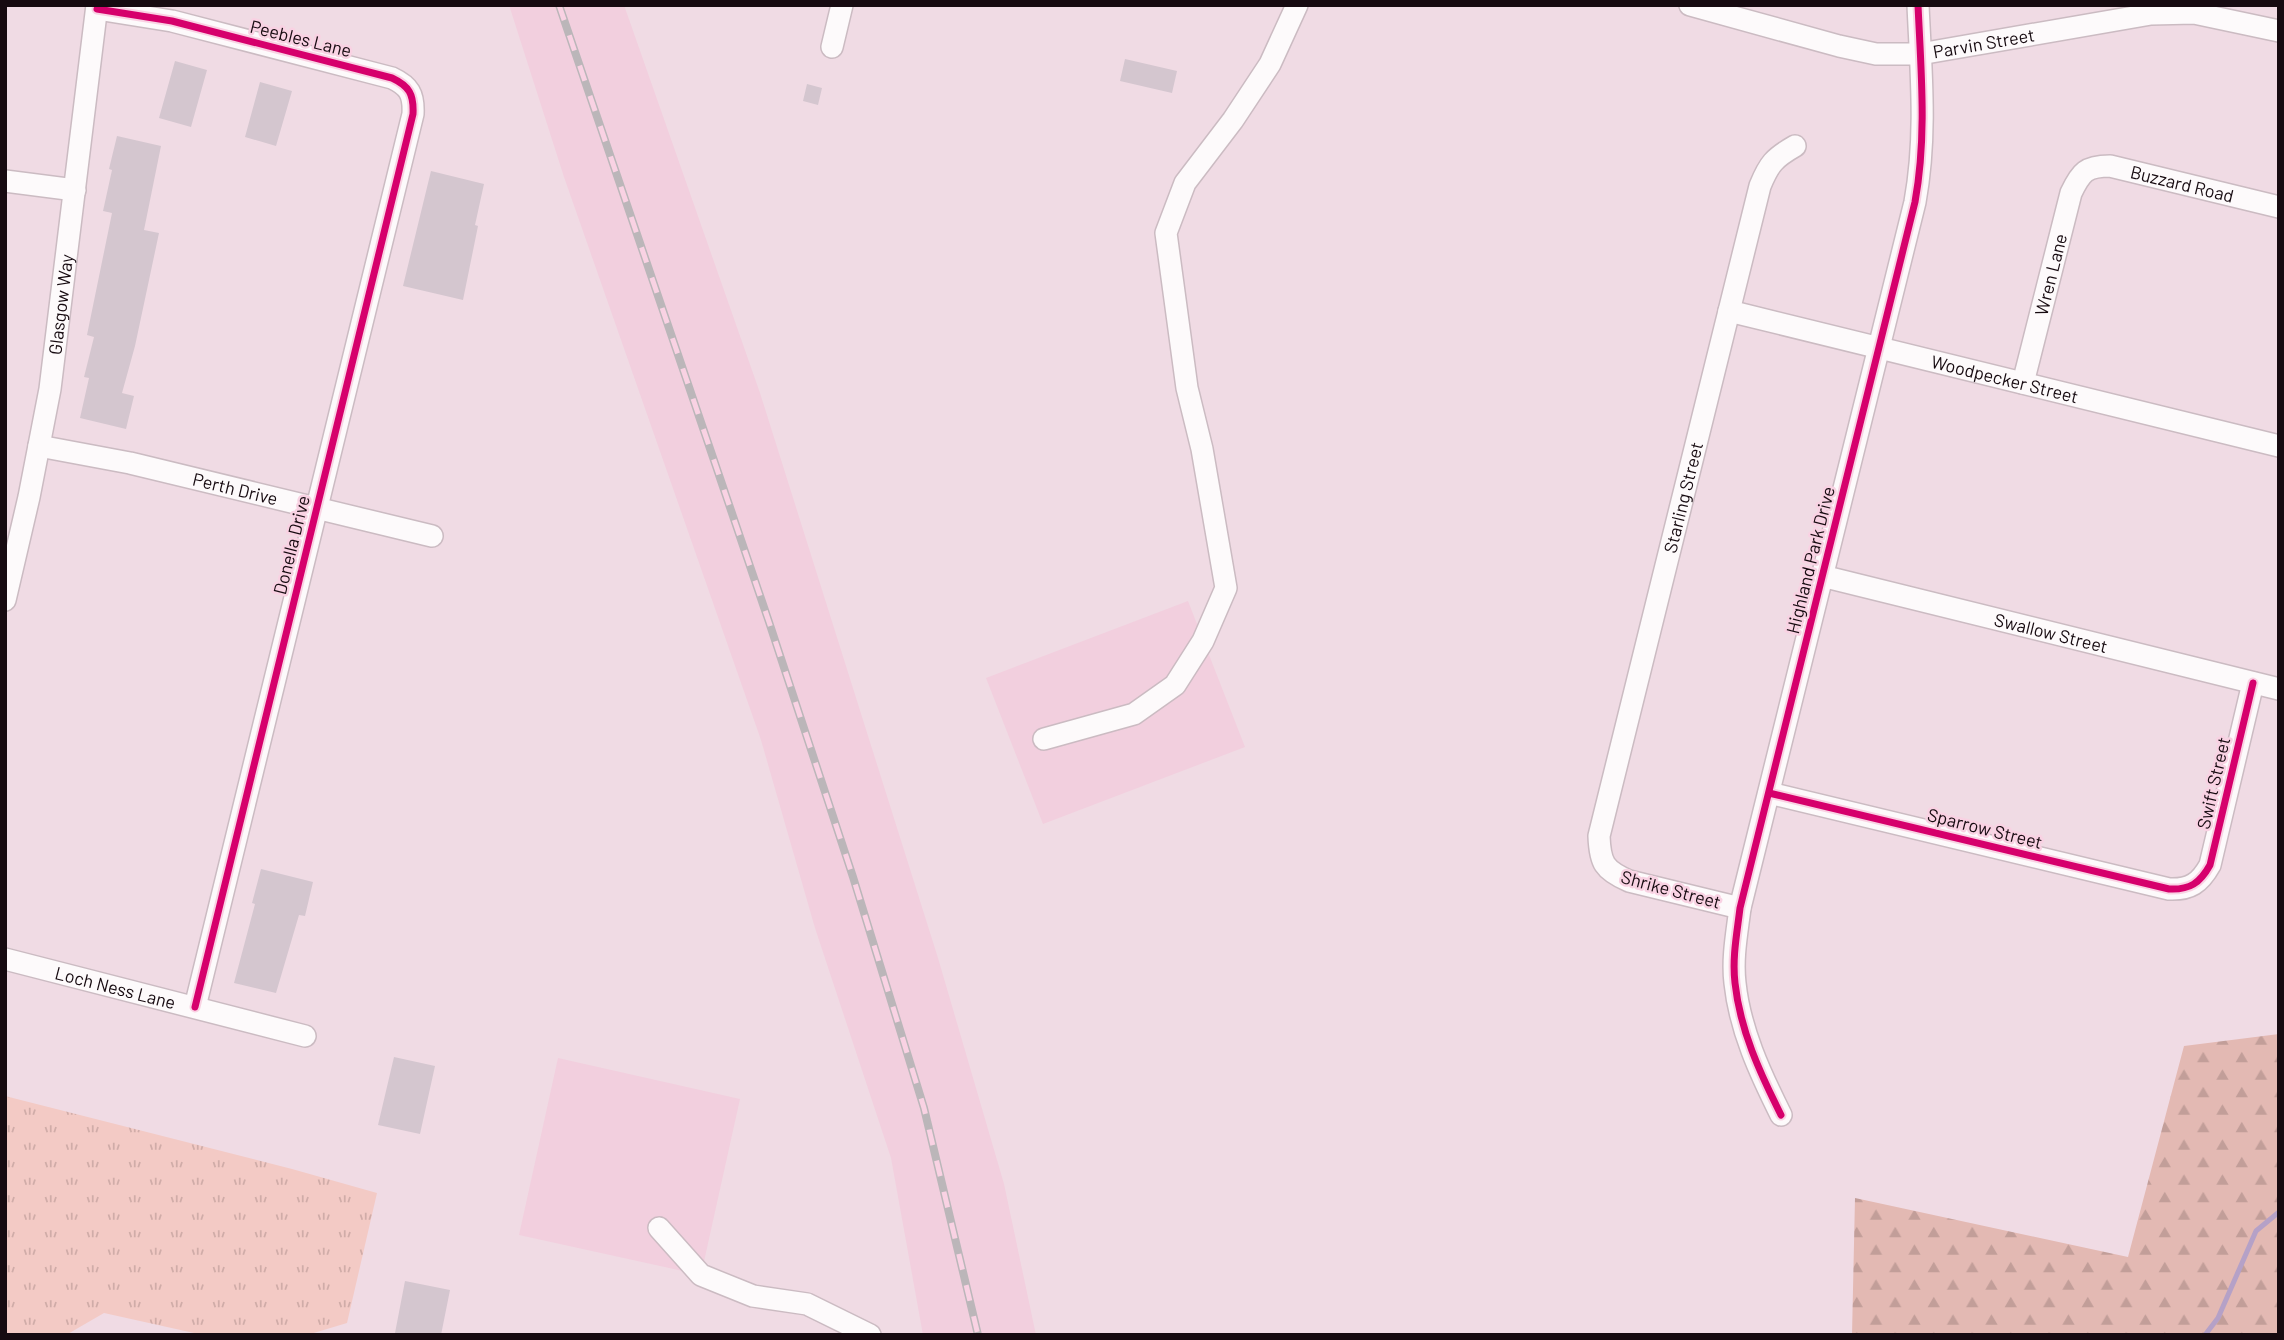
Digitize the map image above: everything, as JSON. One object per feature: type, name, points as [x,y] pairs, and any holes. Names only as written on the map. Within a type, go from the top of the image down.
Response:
[{"type":"street","points":[[832,47],[842,5]]},
{"type":"street","points":[[1044,738],[1134,714],[1175,685],[1203,640],[1226,588],[1202,449],[1187,388],[1166,233],[1185,183],[1233,120],[1270,64],[1297,5]]},
{"type":"street","name":"Parvin Street","points":[[1690,5],[1876,54],[1920,54],[2151,14],[2228,12],[2279,32]]},
{"type":"street","name":"Highland Park Drive","points":[[1781,1115],[1756,1065],[1742,1021],[1735,982],[1735,948],[1740,908],[1915,202],[1922,163],[1923,123],[1918,5]]},
{"type":"street","name":"Peebles Lane","points":[[97,7],[154,17],[392,78],[410,90]]},
{"type":"street","name":"Glasgow Way","points":[[5,600],[39,446],[56,349],[97,7]]},
{"type":"street","name":"Donella Drive","points":[[195,1007],[413,114],[414,100],[410,90]]},
{"type":"street","name":"Starling Street","points":[[1604,865],[1599,836],[1760,187],[1767,168],[1777,156],[1794,146]]},
{"type":"street","name":"Buzzard Road","points":[[2086,170],[2096,166],[2110,166],[2279,207]]},
{"type":"street","name":"Wren Lane","points":[[2023,383],[2071,193],[2086,170]]},
{"type":"street","points":[[5,181],[75,190]]},
{"type":"street","name":"Woodpecker Street","points":[[1729,311],[2279,446]]},
{"type":"street","name":"Perth Drive","points":[[39,446],[130,463],[432,536]]},
{"type":"street","name":"Swallow Street","points":[[1822,576],[2279,689]]},
{"type":"street","name":"Swift Street","points":[[2194,885],[2203,878],[2210,865],[2253,683]]},
{"type":"street","name":"Sparrow Street","points":[[1769,793],[2169,889],[2183,890],[2194,885]]},
{"type":"street","name":"Shrike Street","points":[[1604,865],[1613,874],[1629,881],[1740,908]]},
{"type":"street","name":"Loch Ness Lane","points":[[5,959],[305,1036]]},
{"type":"street","points":[[659,1228],[701,1275],[753,1296],[807,1304],[870,1335]]},
{"type":"shaded area","points":[[509,5],[624,5],[760,393],[938,958],[1004,1184],[1036,1335],[923,1335],[891,1158],[815,928],[761,740],[564,177]]},
{"type":"shaded area","points":[[1188,601],[1245,747],[1043,824],[986,678]]},
{"type":"shaded area","points":[[558,1058],[740,1099],[701,1275],[519,1235]]},
{"type":"green space","points":[[2279,1034],[2279,1335],[1852,1335],[1855,1198],[2128,1257],[2184,1046]]},
{"type":"green space","points":[[5,1096],[377,1193],[347,1323],[307,1335],[203,1335],[104,1313],[66,1335],[5,1335]]},
{"type":"building","points":[[1125,59],[1177,71],[1172,93],[1120,81]]},
{"type":"building","points":[[175,61],[207,70],[191,127],[159,118]]},
{"type":"building","points":[[260,82],[292,91],[276,146],[245,137]]},
{"type":"building","points":[[807,84],[822,88],[818,105],[803,101]]},
{"type":"building","points":[[117,136],[161,146],[144,230],[159,233],[122,393],[134,396],[126,429],[80,418],[89,378],[84,377],[94,337],[87,335],[112,213],[103,211]]},
{"type":"building","points":[[431,171],[484,184],[463,300],[403,286]]},
{"type":"building","points":[[261,869],[313,882],[305,916],[299,915],[276,993],[234,983],[255,904],[252,903]]},
{"type":"building","points":[[394,1057],[435,1066],[420,1134],[378,1125]]},
{"type":"building","points":[[405,1281],[450,1290],[441,1335],[395,1333]]},
{"type":"waterway","points":[[2205,1335],[2218,1318],[2256,1231],[2279,1212]]},
{"type":"railway","points":[[559,5],[853,877],[924,1108],[978,1335]]},
{"type":"cycle path","points":[[1781,1115],[1741,1018],[1734,974],[1736,936],[1740,908],[1915,202],[1922,128],[1918,5]]},
{"type":"cycle path","points":[[97,9],[172,21],[392,78],[403,84],[413,101],[413,114],[195,1007]]},
{"type":"cycle path","points":[[1769,793],[2169,889],[2189,887],[2198,881],[2210,865],[2253,683]]}]
